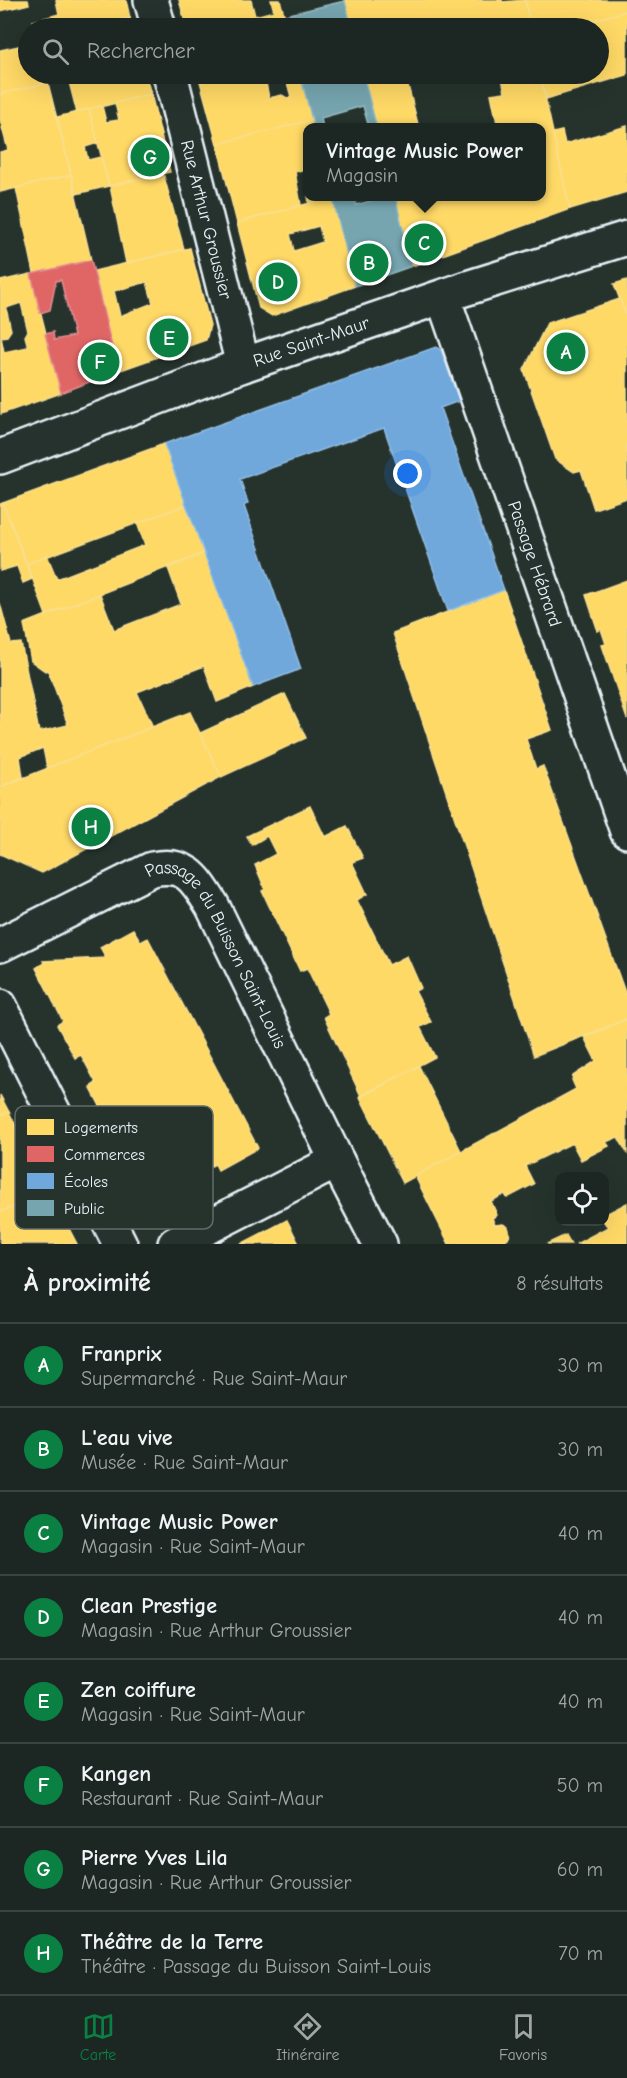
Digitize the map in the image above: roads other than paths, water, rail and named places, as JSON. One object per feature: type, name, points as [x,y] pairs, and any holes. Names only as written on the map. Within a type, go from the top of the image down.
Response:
[{"type":"street","points":[[151,0],[156,18]]},
{"type":"street","name":"Rue Arthur Groussier","points":[[173,84],[243,364]]},
{"type":"street","name":"Rue Saint-Maur","points":[[0,457],[243,364],[627,238]]},
{"type":"street","name":"Passage Hébrard","points":[[443,297],[627,831]]},
{"type":"street","name":"Passage du Buisson Saint-Louis","points":[[0,945],[152,869],[166,866],[181,869],[192,876],[212,905],[380,1244]]},
{"type":"street","points":[[0,1006],[50,1106]]},
{"type":"street","points":[[213,1225],[337,1161]]},
{"type":"street","points":[[112,1229],[120,1244]]},
{"type":"street","points":[[175,1244],[204,1229]]},
{"type":"place","name":"Pierre Yves Lila","points":[[150,157]]},
{"type":"place","name":"Vintage Music Power","points":[[424,243]]},
{"type":"place","name":"L'eau vive","points":[[369,263]]},
{"type":"place","name":"Clean Prestige","points":[[278,282]]},
{"type":"place","name":"Zen coiffure","points":[[169,338]]},
{"type":"place","name":"Franprix","points":[[566,352]]},
{"type":"place","name":"Kangen","points":[[100,362]]},
{"type":"place","name":"Théâtre de la Terre","points":[[91,827]]}]
